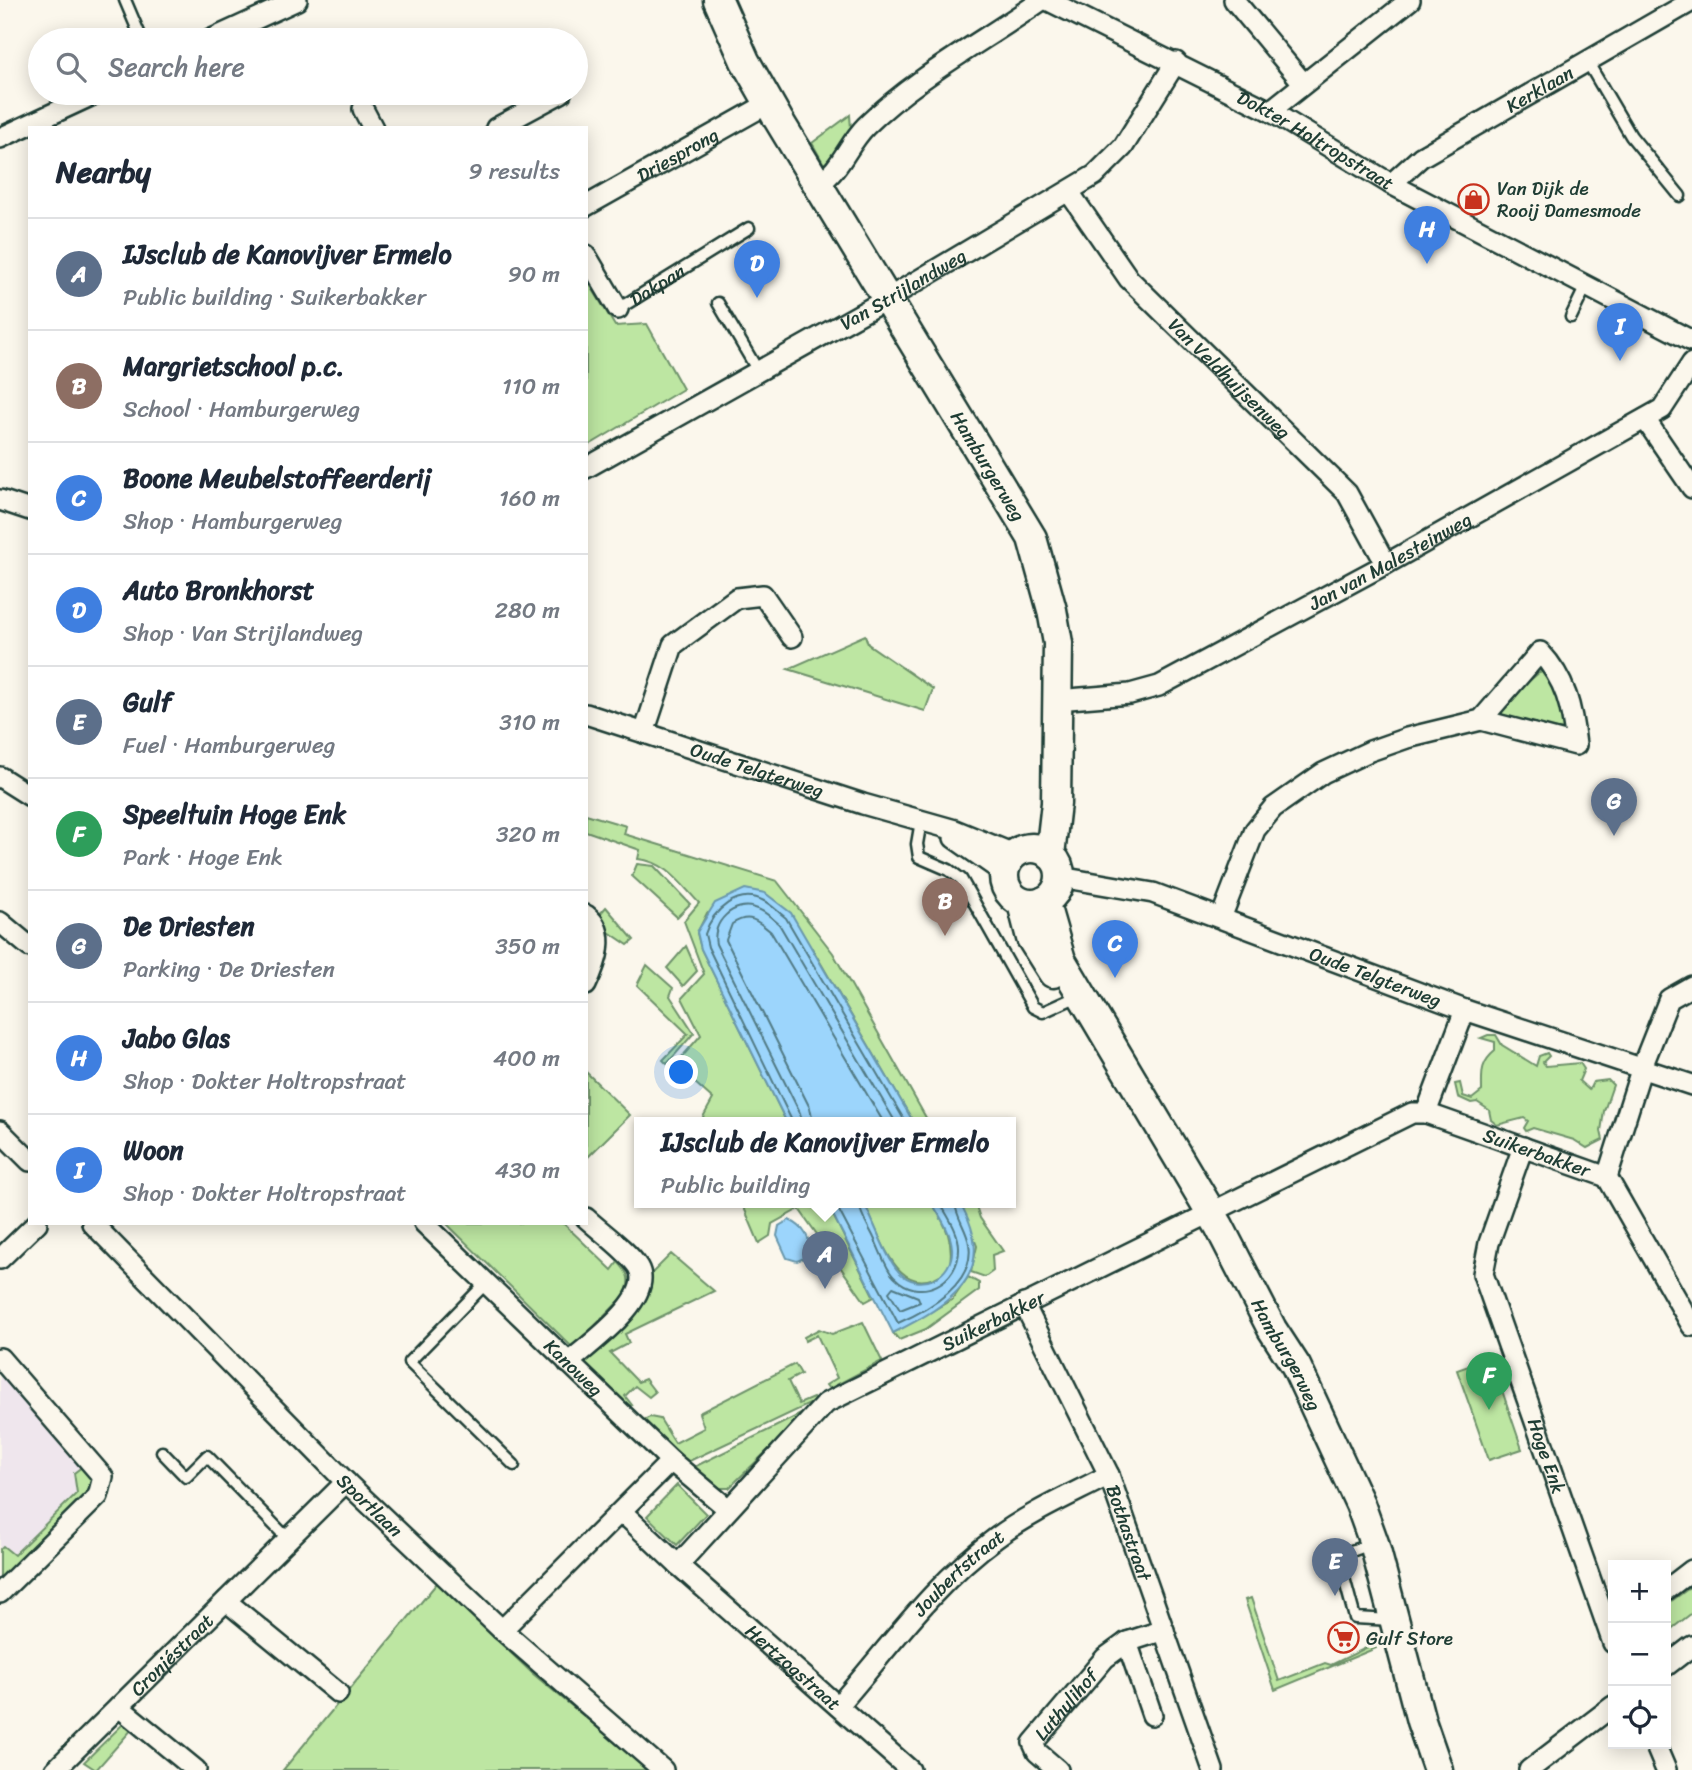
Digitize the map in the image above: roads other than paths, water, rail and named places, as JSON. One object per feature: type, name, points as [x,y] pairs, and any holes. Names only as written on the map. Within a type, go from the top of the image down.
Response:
[{"type":"street","points":[[236,28],[297,0]]},
{"type":"street","name":"Hamburgerweg","points":[[718,0],[769,103],[1032,538],[1052,610],[1058,643],[1054,780],[1032,861],[1009,893],[1033,902],[1053,894],[1032,861]]},
{"type":"street","points":[[820,184],[832,175],[865,127],[919,85],[1045,0]]},
{"type":"street","name":"Dokter Holtropstraat","points":[[1045,0],[1177,62],[1270,111],[1391,184],[1585,288],[1692,341]]},
{"type":"street","points":[[1234,0],[1303,83]]},
{"type":"street","points":[[1270,111],[1410,0]]},
{"type":"street","name":"Kerklaan","points":[[1391,184],[1421,157],[1692,1]]},
{"type":"street","name":"Van Strijlandweg","points":[[588,467],[887,299],[1095,175],[1123,147],[1177,62]]},
{"type":"street","name":"Driesprong","points":[[588,205],[769,103]]},
{"type":"street","points":[[0,138],[71,105]]},
{"type":"street","points":[[500,126],[539,105]]},
{"type":"street","points":[[363,109],[372,126]]},
{"type":"street","points":[[30,126],[37,121]]},
{"type":"street","points":[[0,148],[28,128]]},
{"type":"street","name":"Van Veldhuijsenweg","points":[[1069,192],[1129,279],[1347,492],[1386,564]]},
{"type":"street","name":"Dakpan","points":[[588,258],[618,309]]},
{"type":"street","name":"Jan van Malesteinweg","points":[[1057,700],[1130,694],[1159,686],[1386,564],[1662,410],[1692,363]]},
{"type":"street","points":[[1645,419],[1692,488]]},
{"type":"street","points":[[0,499],[28,509]]},
{"type":"street","points":[[644,733],[673,645],[737,598],[763,595],[792,637]]},
{"type":"street","points":[[1221,918],[1255,830],[1273,808],[1323,773],[1370,751],[1481,720],[1576,745],[1571,702],[1556,668],[1541,652],[1481,720]]},
{"type":"street","name":"Oude Telgterweg","points":[[588,716],[925,822],[1032,861],[1153,892],[1465,1010],[1692,1085]]},
{"type":"street","points":[[0,777],[28,795]]},
{"type":"street","name":"Hamburgerweg","points":[[1033,902],[1082,1002],[1210,1211],[1272,1329],[1296,1366],[1360,1504],[1374,1543],[1421,1721],[1438,1770]]},
{"type":"street","points":[[588,918],[600,938],[597,963],[588,981]]},
{"type":"street","points":[[0,922],[28,945]]},
{"type":"street","name":"Suikerbakker","points":[[1607,1177],[1642,1067],[1670,999],[1692,986]]},
{"type":"street","points":[[1426,1113],[1465,1010]]},
{"type":"street","name":"Suikerbakker","points":[[678,1565],[727,1508],[826,1403],[1412,1113],[1426,1113],[1607,1177],[1692,1326]]},
{"type":"street","points":[[0,1131],[28,1159]]},
{"type":"street","name":"Hoge Enk","points":[[1523,1147],[1489,1243],[1483,1274],[1608,1623]]},
{"type":"street","points":[[568,1363],[632,1304],[641,1288],[639,1268],[588,1219]]},
{"type":"street","points":[[0,1259],[35,1225]]},
{"type":"street","name":"Sportlaan","points":[[94,1225],[346,1482],[502,1630],[663,1770]]},
{"type":"street","name":"Kanoweg","points":[[426,1225],[671,1461],[727,1508]]},
{"type":"street","name":"Bothastraat","points":[[1024,1304],[1109,1475],[1213,1770]]},
{"type":"street","points":[[0,1358],[92,1461],[103,1478],[98,1496],[0,1593]]},
{"type":"street","points":[[502,1630],[671,1461]]},
{"type":"street","name":"Joubertstraat","points":[[838,1706],[958,1571],[996,1538],[1029,1516],[1109,1475]]},
{"type":"street","name":"Cronjéstraat","points":[[55,1770],[346,1482]]},
{"type":"street","points":[[622,1512],[678,1565]]},
{"type":"street","name":"Hertzogstraat","points":[[678,1565],[910,1770]]},
{"type":"street","points":[[1671,1586],[1692,1570]]},
{"type":"street","name":"Cronjéstraat","points":[[226,1601],[338,1693]]},
{"type":"street","name":"Luthulihof","points":[[1058,1770],[1037,1752],[1033,1743],[1105,1658],[1127,1642],[1164,1630]]},
{"type":"street","points":[[1127,1642],[1152,1715]]},
{"type":"street","points":[[1671,1663],[1692,1646]]},
{"type":"street","name":"Cronjéstraat","points":[[119,1707],[196,1770]]},
{"type":"street","points":[[1520,1770],[1535,1764],[1608,1710]]},
{"type":"street","name":"Hamburgerweg","points":[[1421,1721],[1426,1770]]},
{"type":"street","points":[[1657,1749],[1667,1770]]},
{"type":"lane","points":[[125,0],[137,28]]},
{"type":"lane","points":[[1587,61],[1631,135],[1680,196]]},
{"type":"lane","name":"Dakpan","points":[[618,309],[749,228]]},
{"type":"lane","points":[[1571,317],[1585,288]]},
{"type":"lane","points":[[718,303],[758,371]]},
{"type":"lane","points":[[925,822],[916,844],[919,857],[950,870],[961,879],[1032,1007],[1043,1012],[1082,1002]]},
{"type":"lane","points":[[486,1283],[409,1362],[514,1465]]},
{"type":"lane","points":[[162,1452],[186,1477],[207,1456],[288,1539]]},
{"type":"lane","points":[[1374,1543],[1338,1556],[1355,1618],[1395,1620]]},
{"type":"water","points":[[745,889],[765,893],[791,913],[910,1117],[784,1117],[701,949],[697,932],[715,903]]},
{"type":"water","points":[[830,1208],[866,1208],[894,1266],[907,1278],[926,1281],[942,1274],[951,1258],[950,1236],[935,1208],[962,1208],[971,1227],[975,1249],[972,1267],[964,1283],[934,1310],[893,1333]]},
{"type":"water","points":[[789,1220],[803,1230],[809,1245],[809,1256],[797,1261],[787,1258],[777,1236],[779,1226]]},
{"type":"place","name":"Van Dijk de Rooij Damesmode","points":[[1474,199]]},
{"type":"place","name":"Jabo Glas","points":[[1427,264]]},
{"type":"place","name":"Auto Bronkhorst","points":[[757,298]]},
{"type":"place","name":"Woon","points":[[1620,361]]},
{"type":"place","name":"De Driesten","points":[[1614,836]]},
{"type":"place","name":"Margrietschool p.c.","points":[[945,936]]},
{"type":"place","name":"Boone Meubelstoffeerderij","points":[[1115,978]]},
{"type":"place","name":"IJsclub de Kanovijver Ermelo","points":[[825,1289]]},
{"type":"place","name":"Speeltuin Hoge Enk","points":[[1489,1410]]},
{"type":"place","name":"Gulf","points":[[1335,1596]]},
{"type":"place","name":"Gulf Store","points":[[1343,1638]]}]
